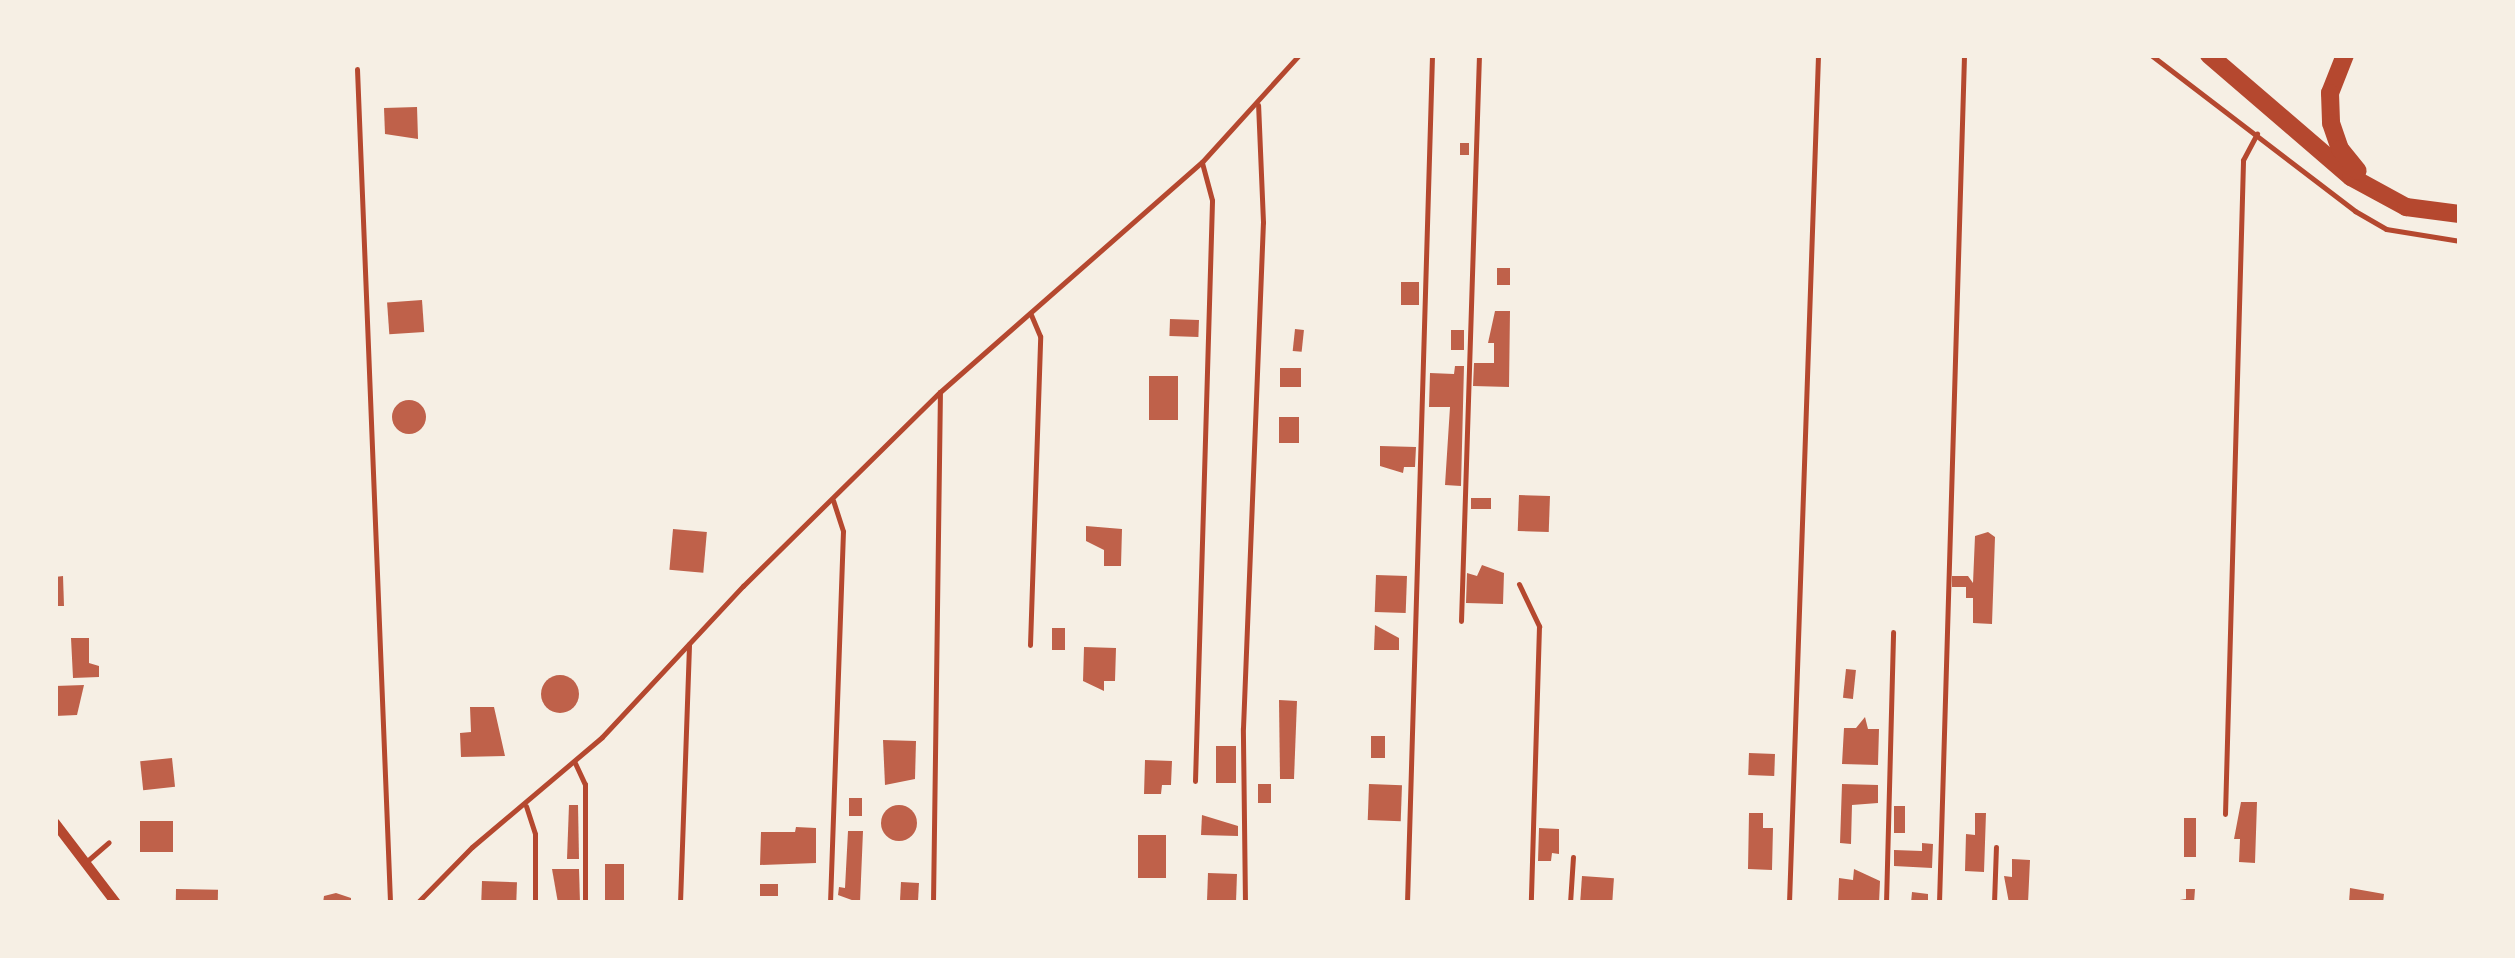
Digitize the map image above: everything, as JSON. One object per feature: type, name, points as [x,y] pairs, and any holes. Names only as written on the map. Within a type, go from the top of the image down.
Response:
[{"type":"highway","points":[[2209,55],[2374,192],[2406,207],[2460,214]]},
{"type":"highway","points":[[2345,55],[2330,93],[2331,123],[2340,149],[2374,192]]},
{"type":"street","points":[[55,823],[116,903]]},
{"type":"lane","points":[[417,903],[472,846],[575,763],[940,392],[1202,162],[1258,105],[1299,55]]},
{"type":"lane","points":[[1406,903],[1432,55]]},
{"type":"lane","points":[[1460,620],[1478,55]]},
{"type":"lane","points":[[1789,903],[1818,55]]},
{"type":"lane","points":[[1939,903],[1964,55]]},
{"type":"lane","points":[[2151,55],[2386,229],[2460,240]]},
{"type":"lane","points":[[357,70],[390,903]]},
{"type":"lane","points":[[1244,903],[1243,728],[1263,222],[1258,105]]},
{"type":"lane","points":[[2225,814],[2242,160],[2257,134]]},
{"type":"lane","points":[[1196,781],[1212,200],[1202,162]]},
{"type":"lane","points":[[1030,645],[1040,336],[1031,315]]},
{"type":"lane","points":[[933,903],[940,392]]},
{"type":"lane","points":[[830,903],[843,531],[832,502]]},
{"type":"lane","points":[[1519,584],[1539,626],[1531,903]]},
{"type":"lane","points":[[1886,903],[1893,632]]},
{"type":"lane","points":[[680,903],[689,644]]},
{"type":"lane","points":[[575,763],[584,784],[586,903]]},
{"type":"lane","points":[[526,806],[535,834],[534,903]]},
{"type":"lane","points":[[86,862],[109,842]]},
{"type":"lane","points":[[1994,903],[1996,847]]},
{"type":"lane","points":[[1570,903],[1572,857]]},
{"type":"building","points":[[417,107],[418,139],[385,134],[384,108]]},
{"type":"building","points":[[1460,143],[1469,143],[1469,155],[1460,155]]},
{"type":"building","points":[[1497,268],[1510,268],[1510,285],[1497,285]]},
{"type":"building","points":[[1401,282],[1419,282],[1419,305],[1401,305]]},
{"type":"building","points":[[422,300],[424,332],[389,334],[387,302]]},
{"type":"building","points":[[1495,311],[1510,311],[1509,387],[1473,386],[1474,363],[1494,363],[1494,343],[1488,343]]},
{"type":"building","points":[[1170,319],[1199,320],[1198,337],[1169,336]]},
{"type":"building","points":[[1295,329],[1304,330],[1302,352],[1293,351]]},
{"type":"building","points":[[1451,330],[1464,330],[1464,350],[1451,350]]},
{"type":"building","points":[[1455,366],[1464,366],[1461,486],[1445,485],[1450,407],[1429,407],[1430,373],[1454,374]]},
{"type":"building","points":[[1280,368],[1301,368],[1301,387],[1280,387]]},
{"type":"building","points":[[1149,376],[1178,376],[1178,420],[1149,420]]},
{"type":"building","points":[[409,400],[421,405],[426,417],[421,429],[409,434],[397,429],[392,417],[397,405]]},
{"type":"building","points":[[1279,417],[1299,417],[1299,443],[1279,443]]},
{"type":"building","points":[[1380,446],[1416,447],[1415,467],[1404,467],[1403,473],[1380,466]]},
{"type":"building","points":[[1519,495],[1550,496],[1549,532],[1518,531]]},
{"type":"building","points":[[1471,498],[1491,498],[1491,509],[1471,509]]},
{"type":"building","points":[[1086,526],[1122,529],[1121,566],[1104,566],[1104,550],[1086,541]]},
{"type":"building","points":[[673,529],[707,532],[703,573],[669,570]]},
{"type":"building","points":[[1988,532],[1995,537],[1992,624],[1973,623],[1973,598],[1966,598],[1966,587],[1952,587],[1952,576],[1968,576],[1973,583],[1975,536]]},
{"type":"building","points":[[1482,565],[1504,573],[1503,604],[1466,603],[1467,573],[1477,576]]},
{"type":"building","points":[[1376,575],[1407,576],[1406,613],[1375,612]]},
{"type":"building","points":[[63,576],[64,606],[55,606],[55,577]]},
{"type":"building","points":[[1375,625],[1399,638],[1399,650],[1374,650]]},
{"type":"building","points":[[1052,628],[1065,628],[1065,650],[1052,650]]},
{"type":"building","points":[[71,638],[89,638],[89,663],[99,666],[99,677],[73,678]]},
{"type":"building","points":[[1084,647],[1116,648],[1115,681],[1104,681],[1104,691],[1083,681]]},
{"type":"building","points":[[1846,669],[1856,670],[1853,699],[1843,698]]},
{"type":"building","points":[[560,675],[573,681],[579,694],[573,707],[560,713],[547,707],[541,694],[547,681]]},
{"type":"building","points":[[84,685],[77,715],[55,716],[55,686]]},
{"type":"building","points":[[1279,700],[1297,701],[1294,779],[1280,779]]},
{"type":"building","points":[[470,707],[494,707],[505,756],[461,757],[460,733],[471,732]]},
{"type":"building","points":[[1865,717],[1868,729],[1879,729],[1878,765],[1842,764],[1844,728],[1856,728]]},
{"type":"building","points":[[1371,736],[1385,736],[1385,758],[1371,758]]},
{"type":"building","points":[[883,740],[916,741],[915,779],[885,785]]},
{"type":"building","points":[[1216,746],[1236,746],[1236,783],[1216,783]]},
{"type":"building","points":[[1749,753],[1775,754],[1774,776],[1748,775]]},
{"type":"building","points":[[172,758],[175,787],[143,790],[140,761]]},
{"type":"building","points":[[1145,760],[1172,761],[1171,785],[1162,785],[1161,794],[1144,794]]},
{"type":"building","points":[[1258,784],[1271,784],[1271,803],[1258,803]]},
{"type":"building","points":[[1369,784],[1402,785],[1401,821],[1368,820]]},
{"type":"building","points":[[1842,784],[1878,785],[1878,803],[1852,805],[1851,844],[1840,843]]},
{"type":"building","points":[[849,798],[862,798],[862,816],[849,816]]},
{"type":"building","points":[[2241,802],[2257,802],[2255,863],[2239,862],[2240,839],[2234,839]]},
{"type":"building","points":[[569,805],[578,805],[579,859],[567,859]]},
{"type":"building","points":[[899,805],[912,810],[917,823],[912,836],[899,841],[886,836],[881,823],[886,810]]},
{"type":"building","points":[[1894,806],[1905,806],[1905,833],[1894,833]]},
{"type":"building","points":[[1749,813],[1763,813],[1763,828],[1773,828],[1772,870],[1748,869]]},
{"type":"building","points":[[1975,813],[1986,813],[1984,872],[1965,871],[1966,834],[1975,835]]},
{"type":"building","points":[[1202,815],[1238,826],[1238,836],[1201,835]]},
{"type":"building","points":[[2184,818],[2196,818],[2196,857],[2184,857]]},
{"type":"building","points":[[140,821],[173,821],[173,852],[140,852]]},
{"type":"building","points":[[796,827],[816,828],[816,863],[760,865],[761,832],[795,832]]},
{"type":"building","points":[[1539,828],[1559,829],[1559,854],[1552,853],[1551,861],[1538,861]]},
{"type":"building","points":[[848,831],[863,831],[860,903],[838,895],[839,887],[845,888]]},
{"type":"building","points":[[1138,835],[1166,835],[1166,878],[1138,878]]},
{"type":"building","points":[[1922,843],[1933,844],[1932,868],[1894,866],[1894,850],[1922,851]]},
{"type":"building","points":[[2012,859],[2030,860],[2028,903],[2009,903],[2004,876],[2012,877]]},
{"type":"building","points":[[605,864],[624,864],[624,903],[605,903]]},
{"type":"building","points":[[552,869],[579,869],[580,903],[558,903]]},
{"type":"building","points":[[1854,869],[1880,881],[1879,903],[1838,903],[1839,878],[1853,880]]},
{"type":"building","points":[[1208,873],[1237,874],[1236,903],[1207,903]]},
{"type":"building","points":[[1582,876],[1614,878],[1612,903],[1580,903]]},
{"type":"building","points":[[482,881],[517,882],[516,903],[481,903]]},
{"type":"building","points":[[901,882],[919,883],[918,903],[900,903]]},
{"type":"building","points":[[760,884],[778,884],[778,896],[760,896]]},
{"type":"building","points":[[2350,888],[2384,894],[2383,903],[2349,903]]},
{"type":"building","points":[[176,889],[218,890],[218,903],[176,903]]},
{"type":"building","points":[[2186,889],[2195,889],[2194,903],[2161,903],[2186,899]]},
{"type":"building","points":[[1912,892],[1928,894],[1928,903],[1911,903]]},
{"type":"building","points":[[336,893],[351,898],[351,903],[323,903],[324,896]]}]
